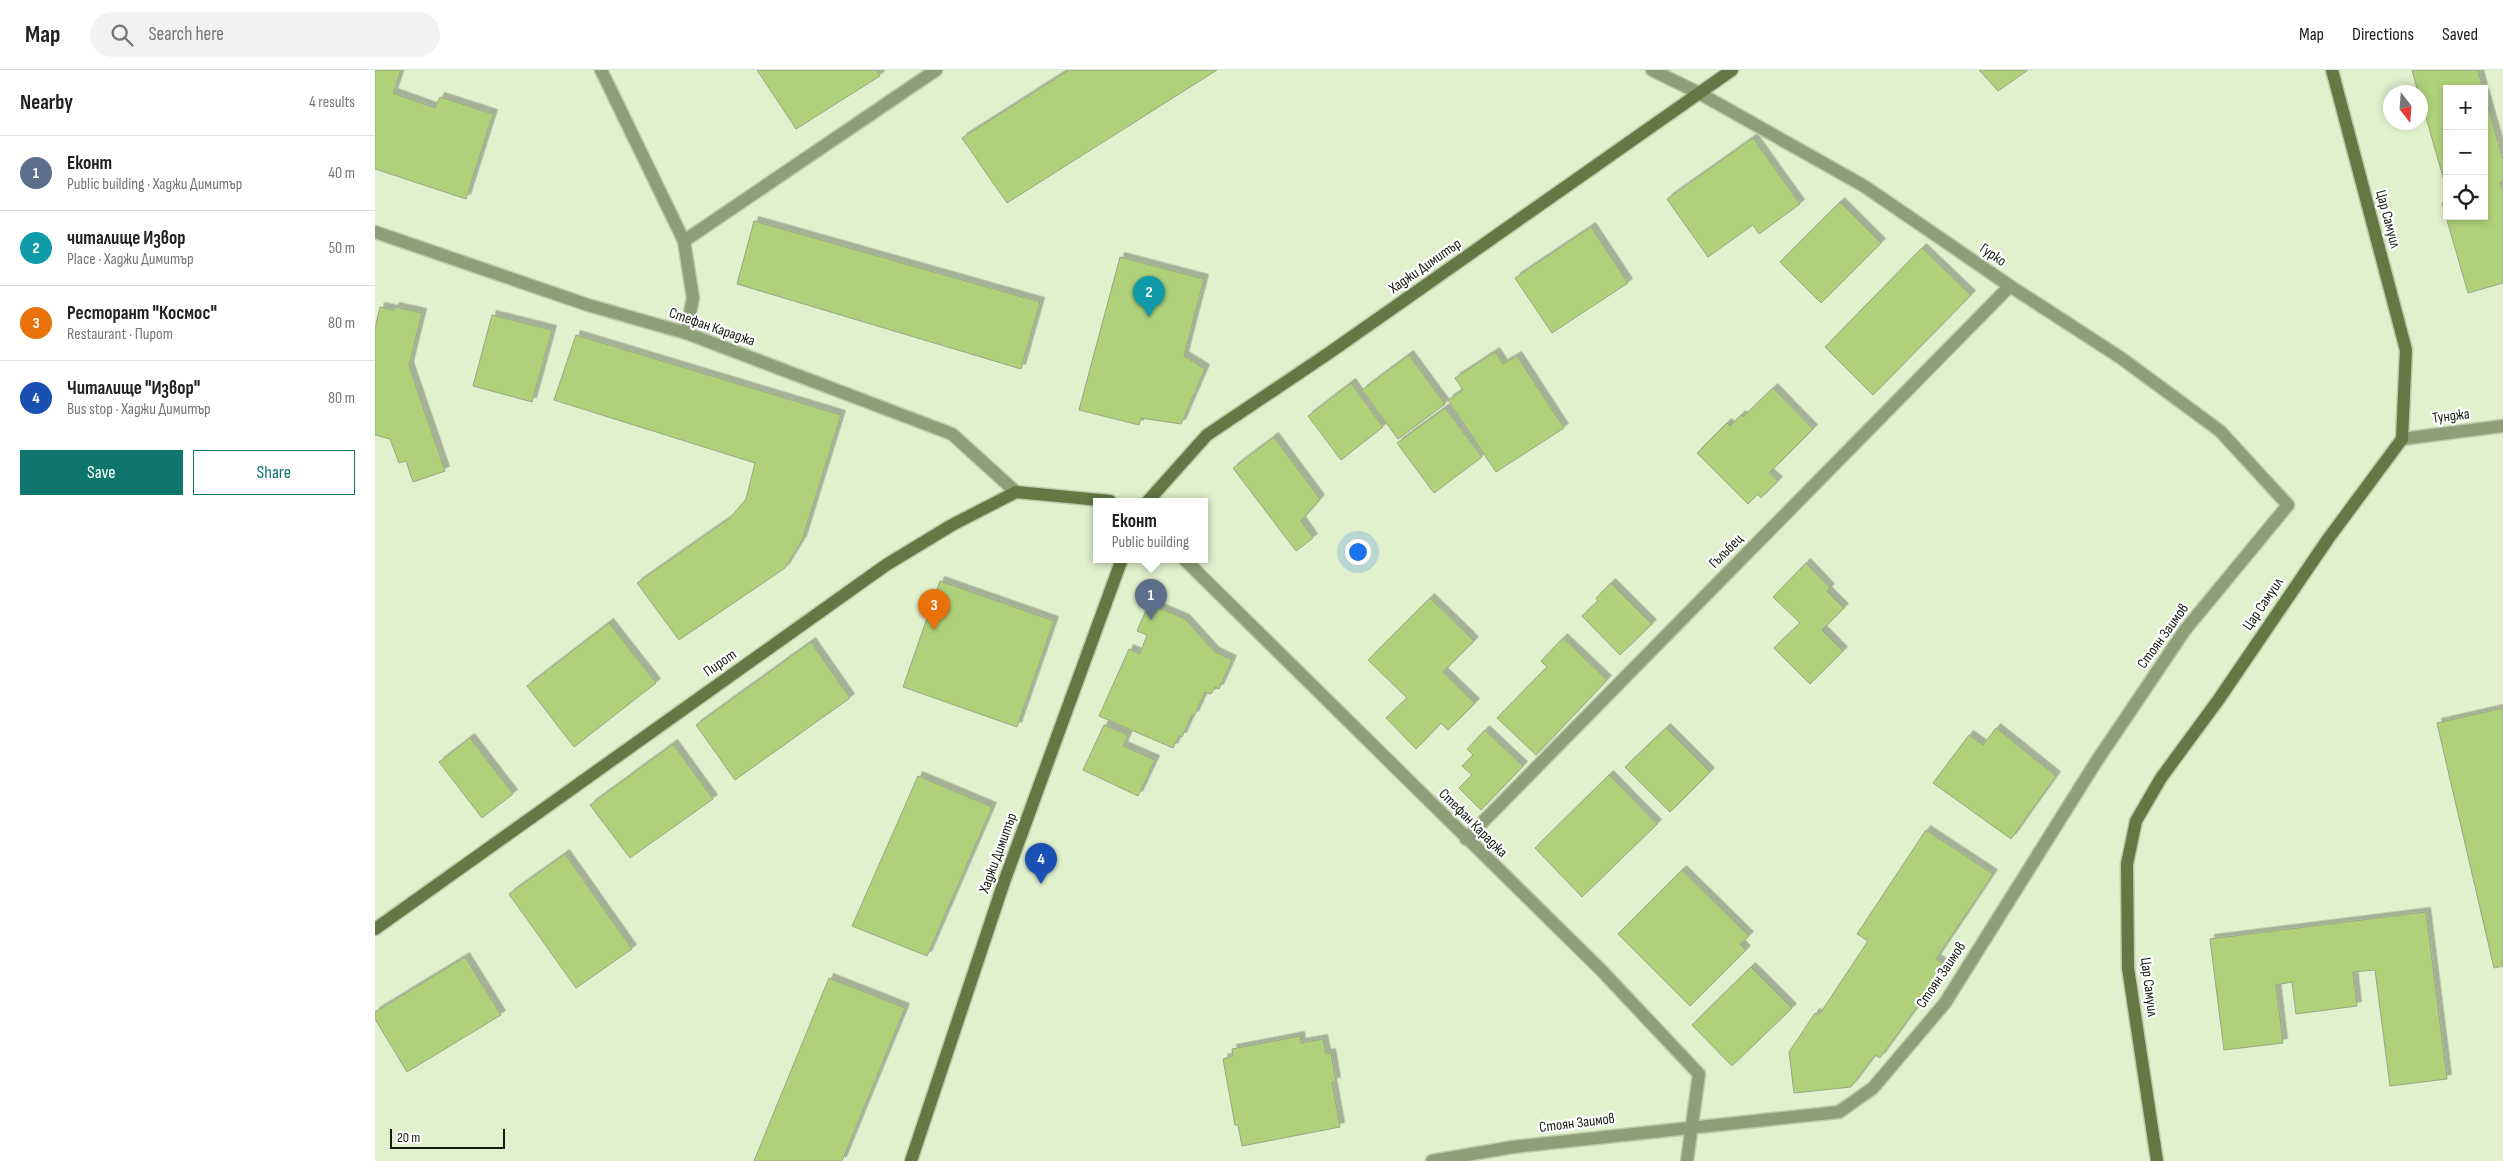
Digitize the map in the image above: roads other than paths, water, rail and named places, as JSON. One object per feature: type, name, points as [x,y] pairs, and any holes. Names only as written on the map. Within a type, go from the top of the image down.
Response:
[{"type":"street","points":[[601,70],[684,241],[693,298],[686,333]]},
{"type":"street","points":[[684,241],[936,70]]},
{"type":"street","name":"Гурко","points":[[1652,70],[1699,93],[1864,186],[2010,286],[2121,358],[2220,431],[2287,505]]},
{"type":"street","name":"Хаджи Димитър","points":[[1151,498],[1207,435],[1329,353],[1732,70]]},
{"type":"street","name":"Цар Самуил","points":[[2157,1161],[2128,968],[2127,864],[2137,821],[2161,778],[2219,699],[2328,539],[2403,439],[2406,350],[2332,70]]},
{"type":"street","name":"Стефан Караджа","points":[[375,232],[588,304],[686,333],[952,434],[1017,492]]},
{"type":"street","name":"Гълъбец","points":[[1466,839],[2010,286]]},
{"type":"street","name":"Тунджа","points":[[2403,439],[2503,426]]},
{"type":"street","points":[[1017,492],[1093,499]]},
{"type":"street","name":"Пирот","points":[[375,928],[885,565],[952,525],[1017,492]]},
{"type":"street","name":"Стоян Заимов","points":[[1432,1161],[1513,1147],[1693,1126],[1839,1112],[1873,1088],[1945,1003],[2096,762],[2185,630],[2287,505]]},
{"type":"street","name":"Хаджи Димитър","points":[[911,1161],[1004,882],[1121,563]]},
{"type":"street","name":"Стефан Караджа","points":[[1189,563],[1466,839],[1602,971],[1699,1074],[1693,1126]]},
{"type":"street","points":[[1687,1161],[1693,1126]]},
{"type":"place","name":"читалище Извор","points":[[1149,317]]},
{"type":"place","name":"Еконт","points":[[1151,620]]},
{"type":"place","name":"Ресторант \"Космос\"","points":[[934,630]]},
{"type":"place","name":"Читалище \"Извор\"","points":[[1041,884]]}]
